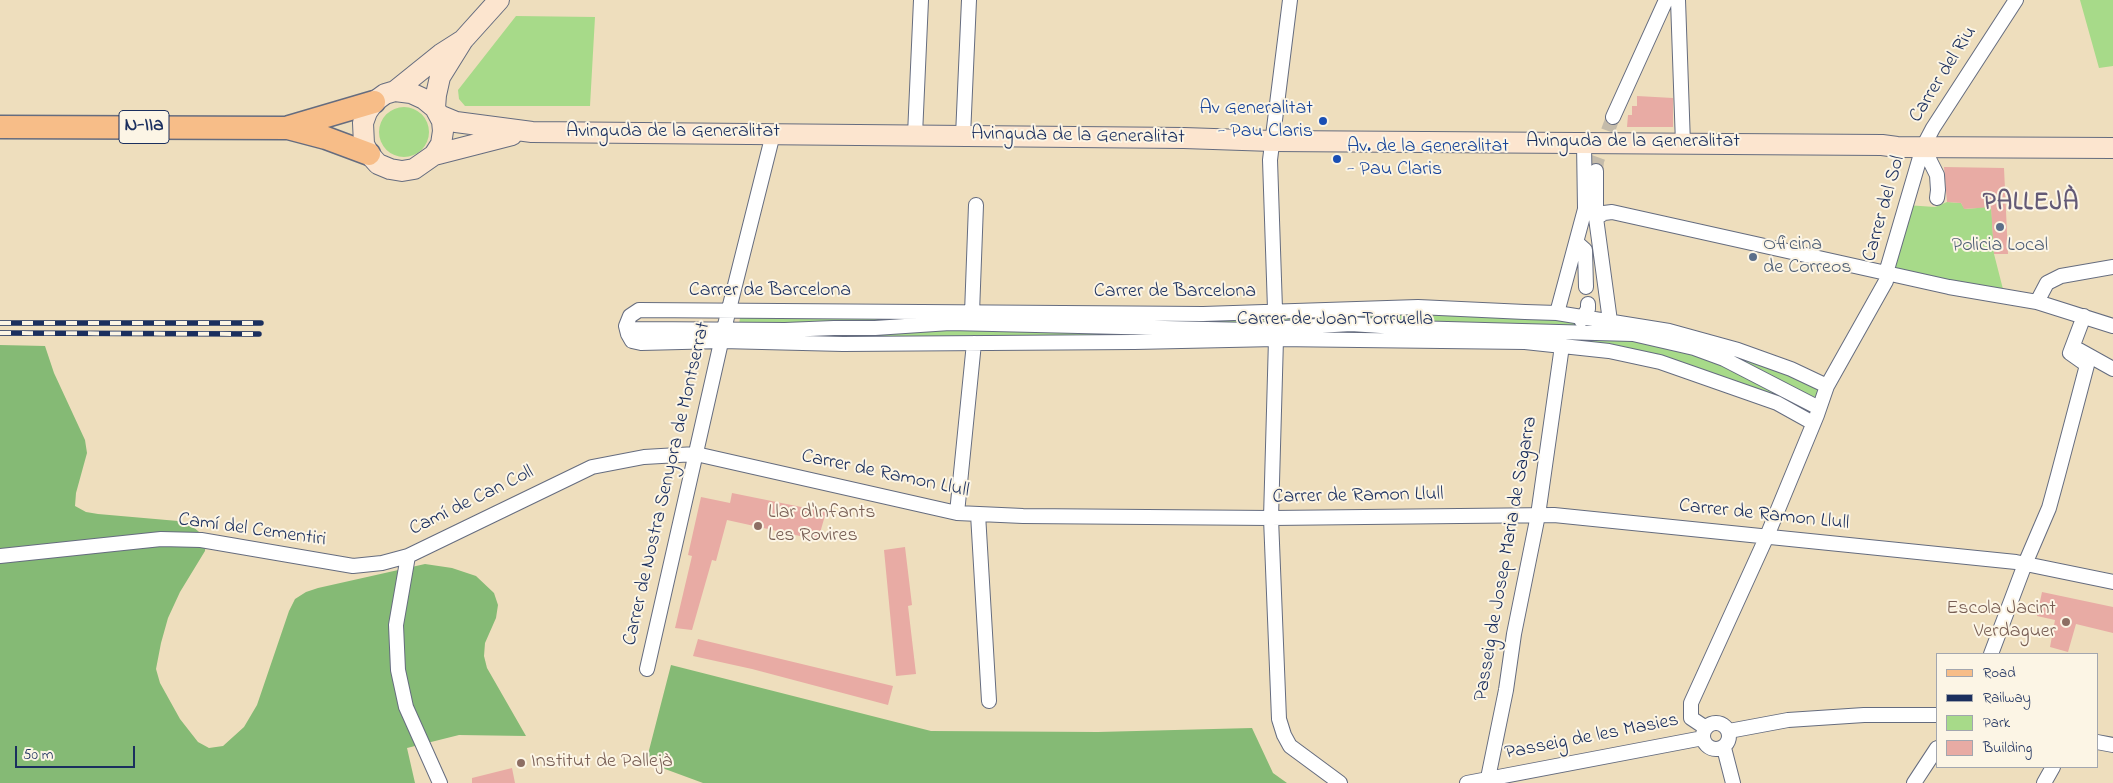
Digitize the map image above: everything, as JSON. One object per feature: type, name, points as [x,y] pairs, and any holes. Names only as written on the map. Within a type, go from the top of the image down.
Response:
[{"type":"main road","points":[[434,156],[441,144],[443,131],[437,112],[437,90],[440,77],[463,40],[499,0]]},
{"type":"main road","points":[[395,91],[441,54],[463,40]]},
{"type":"main road","name":"N-IIa","points":[[288,128],[374,102],[385,94],[403,91],[418,96],[437,112],[456,122],[523,132]]},
{"type":"main road","points":[[369,154],[362,135],[363,123],[374,102]]},
{"type":"main road","name":"N-IIa","points":[[0,127],[288,128],[326,138],[369,154],[378,164],[402,171],[414,169],[434,156],[523,132]]},
{"type":"main road","name":"Avinguda de la Generalitat","points":[[523,132],[2113,148]]},
{"type":"street","points":[[914,136],[921,0]]},
{"type":"street","points":[[963,136],[969,0]]},
{"type":"street","points":[[1290,0],[1270,160],[1275,334],[1271,518],[1279,719],[1290,746],[1340,783]]},
{"type":"street","points":[[1613,117],[1666,0]]},
{"type":"street","points":[[1678,0],[1682,144]]},
{"type":"street","name":"Carrer del Riu","points":[[1923,147],[1933,128],[2016,0]]},
{"type":"street","points":[[1654,28],[1664,26],[1674,29],[1680,35]]},
{"type":"street","name":"Carrer de Nostra Senyora de Montserrat","points":[[646,669],[728,312],[774,134]]},
{"type":"street","points":[[1557,313],[1585,209],[1583,188],[1584,143]]},
{"type":"street","points":[[1923,147],[1940,189]]},
{"type":"street","name":"Carrer del Sol","points":[[1704,733],[1691,718],[1691,703],[1767,536],[1827,386],[1886,281],[1886,273],[1923,147]]},
{"type":"street","points":[[1596,171],[1596,218],[1610,321]]},
{"type":"street","points":[[972,313],[976,205]]},
{"type":"street","points":[[1596,218],[1604,213],[1612,212],[1886,273],[2037,302],[2113,326]]},
{"type":"street","points":[[1576,242],[1585,250],[1587,278]]},
{"type":"street","points":[[2037,302],[2047,283],[2061,276],[2113,267]]},
{"type":"street","name":"Carrer de Barcelona","points":[[723,336],[641,344],[632,341],[626,326],[630,316],[639,310],[728,312],[1274,313],[1418,308],[1557,313],[1587,324],[1610,321],[1669,330],[1738,350],[1791,369],[1827,386]]},
{"type":"street","points":[[1991,653],[2025,564],[2049,508],[2086,365],[2070,353],[2084,316]]},
{"type":"street","points":[[634,329],[723,336],[917,324],[1115,323],[1130,335],[1250,330],[1275,334],[1351,324],[1390,323],[1587,324],[1694,348],[1724,360],[1819,408]]},
{"type":"street","points":[[917,324],[996,338]]},
{"type":"street","name":"Carrer de Joan Torruella","points":[[723,336],[843,344],[974,347],[1130,335],[1275,334],[1525,342],[1609,351],[1660,362],[1777,403],[1812,423]]},
{"type":"street","name":"Passeig de Josep Maria de Sagarra","points":[[1487,781],[1496,744],[1514,634],[1538,515],[1562,346]]},
{"type":"street","points":[[2073,346],[2113,370]]},
{"type":"street","points":[[957,514],[974,347]]},
{"type":"street","name":"Carrer de Ramon Llull","points":[[696,454],[957,514],[1271,518],[1554,515],[2025,564],[2113,582]]},
{"type":"street","name":"Camí de Can Coll","points":[[440,783],[406,707],[398,670],[396,625],[408,556],[592,467],[644,457],[696,454]]},
{"type":"street","points":[[978,514],[989,701]]},
{"type":"street","name":"Camí del Cementiri","points":[[0,556],[161,539],[201,540],[353,566],[382,563],[408,556]]},
{"type":"street","points":[[1729,731],[1788,720],[1864,715],[1936,715]]},
{"type":"street","points":[[1714,723],[1723,724],[1729,731],[1729,742],[1724,748],[1720,750],[1707,746],[1704,733],[1714,723]]},
{"type":"street","name":"Passeig de les Masies","points":[[1467,783],[1487,781],[1704,733]]},
{"type":"street","points":[[2098,742],[2113,745]]},
{"type":"street","points":[[1724,748],[1733,783]]},
{"type":"street","points":[[1914,783],[1936,750]]},
{"type":"street","points":[[2044,783],[2052,768]]},
{"type":"green space","points":[[2080,0],[2113,0],[2113,66],[2099,68]]},
{"type":"green space","points":[[516,16],[595,17],[590,106],[465,106],[459,99],[458,90]]},
{"type":"green space","points":[[404,107],[414,109],[422,114],[427,122],[429,132],[427,142],[422,150],[414,155],[404,157],[394,155],[386,150],[381,142],[379,132],[381,122],[386,114],[394,109]]},
{"type":"green space","points":[[1978,200],[1991,200],[1994,254],[2005,297],[1886,273],[1906,205],[1935,207],[1947,202],[1961,203],[1965,209],[1977,208]]},
{"type":"green space","points":[[741,312],[1525,312],[1669,331],[1827,386],[1813,423],[1661,362],[1525,342],[736,342]]},
{"type":"green space","points":[[0,345],[45,346],[54,373],[85,440],[87,453],[76,493],[75,506],[86,512],[98,514],[178,521],[191,525],[206,538],[205,551],[180,592],[168,618],[156,669],[160,683],[180,719],[198,742],[209,748],[223,746],[244,727],[257,705],[289,611],[295,599],[306,592],[318,588],[425,564],[452,568],[476,576],[494,593],[498,605],[496,618],[485,643],[484,656],[487,668],[526,736],[459,735],[407,748],[415,783],[0,783]]},
{"type":"green space","points":[[671,665],[931,731],[1098,732],[1252,728],[1273,773],[1287,783],[703,783],[646,762]]},
{"type":"building","points":[[1637,96],[1673,98],[1673,127],[1627,127],[1628,115],[1632,115],[1632,106],[1637,106]]},
{"type":"building","points":[[1944,167],[2004,168],[2008,254],[1994,254],[1991,207],[1964,209],[1961,203],[1947,202]]},
{"type":"building","points":[[732,493],[826,512],[818,540],[727,520],[716,561],[712,560],[692,630],[675,628],[692,556],[688,555],[701,497],[730,503]]},
{"type":"building","points":[[905,547],[912,605],[908,606],[916,674],[896,676],[884,550]]},
{"type":"building","points":[[2042,592],[2113,607],[2113,633],[2076,624],[2068,652],[2050,647],[2055,620],[2037,616]]},
{"type":"building","points":[[698,639],[893,686],[888,705],[752,669],[693,656]]},
{"type":"building","points":[[512,768],[515,783],[472,783],[472,778]]},
{"type":"tunnel","points":[[1596,171],[1597,161],[1613,117]]},
{"type":"railway","points":[[0,323],[261,323]]},
{"type":"railway","points":[[0,333],[259,334]]},
{"type":"place","name":"Av Generalitat - Pau Claris","points":[[1323,121]]},
{"type":"place","name":"Av. de la Generalitat - Pau Claris","points":[[1337,159]]},
{"type":"place","name":"Policia Local","points":[[2000,227]]},
{"type":"place","name":"Oficina de Correos","points":[[1753,257]]},
{"type":"place","name":"Llar d'Infants Les Rovires","points":[[758,526]]},
{"type":"place","name":"Escola Jacint Verdaguer","points":[[2066,622]]},
{"type":"place","name":"Institut de Pallejà","points":[[521,763]]},
{"type":"district","name":"PALLEJÀ","points":[[2031,205]]}]
